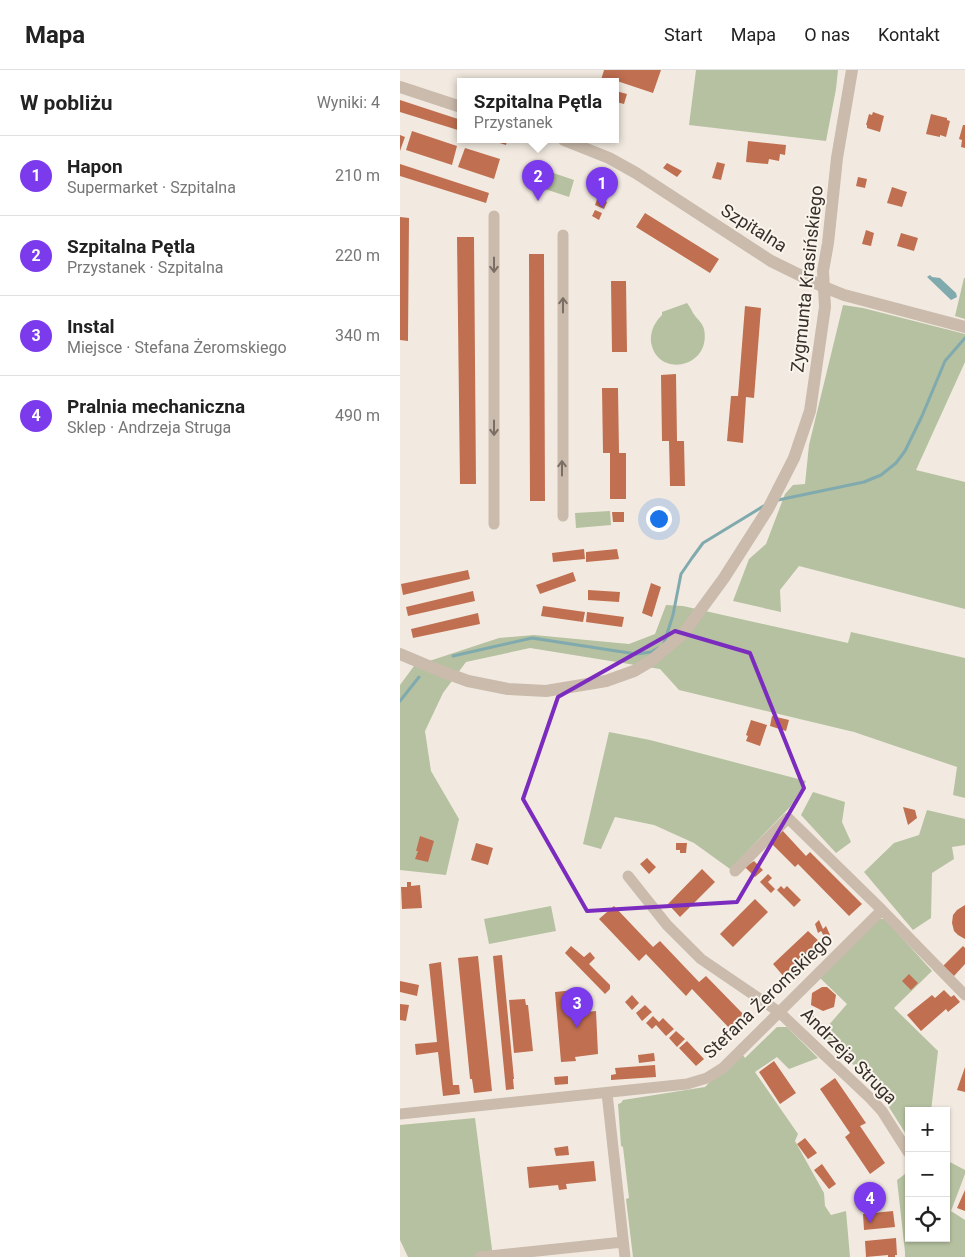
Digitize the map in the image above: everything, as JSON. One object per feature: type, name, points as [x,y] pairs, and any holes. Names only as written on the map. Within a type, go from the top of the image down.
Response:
[{"type":"street","name":"Zygmunta Krasińskiego","points":[[400,654],[468,681],[508,689],[546,692],[606,681],[634,671],[651,661],[683,634],[724,578],[768,509],[794,458],[810,411],[825,307],[823,271],[828,243],[837,158],[852,70]]},
{"type":"street","points":[[400,88],[457,106]]},
{"type":"street","name":"Szpitalna","points":[[572,143],[610,158],[636,173],[771,262],[824,287],[849,296],[965,327]]},
{"type":"street","points":[[494,216],[494,524]]},
{"type":"street","points":[[563,235],[563,516]]},
{"type":"street","points":[[735,871],[788,818],[965,995]]},
{"type":"street","name":"Andrzeja Struga","points":[[628,876],[667,925],[701,959],[779,1012],[870,1098],[882,1111],[905,1147]]},
{"type":"street","name":"Stefana Żeromskiego","points":[[400,1114],[687,1084],[707,1078],[723,1068],[882,910]]},
{"type":"street","points":[[607,1093],[625,1257]]},
{"type":"street","points":[[480,1257],[623,1242]]},
{"type":"highlighted area","points":[[675,631],[750,653],[804,788],[737,902],[587,911],[523,799],[558,697]]},
{"type":"green space","points":[[696,70],[838,70],[826,141],[689,125]]},
{"type":"green space","points":[[530,165],[574,180],[569,197],[524,182]]},
{"type":"green space","points":[[965,278],[965,319],[955,316]]},
{"type":"green space","points":[[687,303],[704,329],[704,342],[700,353],[692,360],[683,364],[663,361],[655,354],[651,342],[652,330],[662,312]]},
{"type":"green space","points":[[843,305],[863,308],[965,334],[965,362],[916,470],[965,482],[965,609],[799,566],[780,590],[781,612],[733,601],[749,559],[766,544],[785,494],[793,485],[805,484],[809,445]]},
{"type":"green space","points":[[610,511],[611,525],[576,528],[575,513]]},
{"type":"green space","points":[[666,605],[683,606],[848,643],[851,632],[965,658],[965,798],[953,795],[957,767],[854,732],[679,690],[660,669],[530,648],[466,662],[443,693],[425,731],[431,771],[459,819],[446,875],[400,870],[400,685],[414,666],[499,638],[534,635],[629,644],[655,634]]},
{"type":"green space","points":[[609,732],[650,740],[806,781],[791,806],[730,869],[694,843],[654,825],[615,817],[601,849],[583,844]]},
{"type":"green space","points":[[813,792],[845,802],[842,822],[851,842],[836,853],[801,815]]},
{"type":"green space","points":[[927,810],[965,819],[965,845],[952,847],[954,859],[932,873],[931,918],[913,930],[864,872],[894,843],[919,835]]},
{"type":"green space","points":[[551,906],[556,931],[489,944],[484,919]]},
{"type":"green space","points":[[878,919],[885,919],[932,971],[894,1008],[938,1051],[931,1107],[905,1107],[905,1133],[875,1085],[821,1034],[847,1004],[820,978]]},
{"type":"green space","points":[[777,1027],[787,1027],[818,1058],[789,1069],[777,1057],[755,1072],[798,1134],[795,1141],[824,1193],[825,1206],[831,1215],[846,1211],[850,1257],[633,1257],[626,1199],[629,1198],[623,1147],[621,1146],[618,1104],[623,1100],[705,1087],[740,1051],[745,1058]]},
{"type":"green space","points":[[475,1118],[493,1257],[408,1257],[400,1240],[400,1125]]},
{"type":"green space","points":[[950,1162],[965,1170],[951,1211],[965,1220],[965,1257],[905,1257],[897,1180],[905,1174],[905,1242],[950,1242]]},
{"type":"water","points":[[930,275],[940,278],[956,293],[957,297],[951,300],[927,277]]},
{"type":"building","points":[[604,70],[661,70],[653,93],[619,82],[619,78],[602,78]]},
{"type":"building","points":[[619,92],[627,94],[624,104],[619,103]]},
{"type":"building","points":[[400,100],[457,119],[457,130],[400,112]]},
{"type":"building","points":[[873,112],[884,116],[880,132],[867,128],[869,114],[872,115]]},
{"type":"building","points":[[931,114],[947,118],[950,121],[946,137],[926,134]]},
{"type":"building","points":[[963,125],[965,125],[965,148],[961,147],[962,140],[959,139]]},
{"type":"building","points":[[412,131],[457,146],[452,165],[406,150]]},
{"type":"building","points":[[400,135],[405,137],[400,151]]},
{"type":"building","points":[[748,141],[786,145],[785,155],[780,154],[779,161],[769,159],[768,164],[746,162]]},
{"type":"building","points":[[465,148],[500,159],[494,179],[458,167]]},
{"type":"building","points":[[717,162],[725,164],[721,180],[712,178]]},
{"type":"building","points":[[667,163],[682,171],[677,177],[663,168]]},
{"type":"building","points":[[400,164],[489,193],[486,203],[400,176]]},
{"type":"building","points":[[858,177],[867,179],[865,188],[856,186]]},
{"type":"building","points":[[604,186],[613,190],[609,197],[600,193]]},
{"type":"building","points":[[892,187],[907,192],[902,207],[887,203]]},
{"type":"building","points":[[598,197],[607,202],[604,209],[595,205]]},
{"type":"building","points":[[595,210],[602,213],[599,220],[592,216]]},
{"type":"building","points":[[645,213],[719,259],[710,273],[636,227]]},
{"type":"building","points":[[400,217],[409,218],[408,341],[400,340]]},
{"type":"building","points":[[866,230],[874,233],[871,246],[862,244]]},
{"type":"building","points":[[901,233],[918,238],[914,251],[897,246]]},
{"type":"building","points":[[457,237],[474,237],[476,484],[460,484]]},
{"type":"building","points":[[529,254],[544,254],[545,501],[530,501]]},
{"type":"building","points":[[611,281],[626,281],[627,352],[612,352]]},
{"type":"building","points":[[745,306],[761,308],[754,398],[746,397],[743,443],[727,441],[731,396],[738,396]]},
{"type":"building","points":[[676,374],[677,441],[684,441],[685,486],[670,486],[669,441],[662,441],[661,375]]},
{"type":"building","points":[[602,388],[618,388],[619,453],[626,453],[626,499],[610,499],[610,453],[603,453]]},
{"type":"building","points":[[612,512],[624,512],[624,522],[613,522]]},
{"type":"building","points":[[584,549],[585,559],[553,562],[552,553]]},
{"type":"building","points":[[617,549],[619,559],[586,562],[586,552]]},
{"type":"building","points":[[468,570],[470,579],[403,595],[401,584]]},
{"type":"building","points":[[573,572],[576,581],[540,594],[536,585]]},
{"type":"building","points":[[651,583],[661,587],[652,617],[642,613]]},
{"type":"building","points":[[588,590],[620,592],[619,602],[588,600]]},
{"type":"building","points":[[473,591],[475,601],[408,616],[406,607]]},
{"type":"building","points":[[543,606],[585,612],[583,622],[541,616]]},
{"type":"building","points":[[587,612],[624,617],[622,627],[586,622]]},
{"type":"building","points":[[478,613],[480,624],[413,638],[411,629]]},
{"type":"building","points":[[772,716],[789,720],[786,731],[770,726]]},
{"type":"building","points":[[751,720],[767,725],[760,746],[746,741]]},
{"type":"building","points":[[903,807],[915,810],[917,818],[908,825]]},
{"type":"building","points":[[782,830],[806,856],[810,852],[862,904],[849,916],[798,864],[795,867],[770,842]]},
{"type":"building","points":[[420,836],[434,841],[428,862],[415,859]]},
{"type":"building","points":[[476,843],[493,848],[488,865],[471,860]]},
{"type":"building","points":[[676,843],[687,843],[686,853],[680,853],[680,850],[676,850]]},
{"type":"building","points":[[647,858],[656,867],[649,874],[640,864]]},
{"type":"building","points":[[754,861],[763,870],[755,877],[745,867]]},
{"type":"building","points":[[702,869],[715,882],[680,917],[668,904]]},
{"type":"building","points":[[768,874],[772,878],[768,882],[775,889],[771,893],[760,882]]},
{"type":"building","points":[[407,882],[411,882],[411,886],[420,885],[422,908],[402,909],[401,887],[407,887]]},
{"type":"building","points":[[781,886],[784,889],[787,886],[801,900],[794,907],[777,890]]},
{"type":"building","points":[[755,899],[768,912],[733,947],[720,934]]},
{"type":"building","points":[[965,905],[965,939],[954,931],[952,923],[953,915]]},
{"type":"building","points":[[614,906],[653,947],[660,941],[699,982],[706,976],[746,1017],[732,1031],[692,989],[686,996],[646,954],[639,961],[599,919]]},
{"type":"building","points":[[819,920],[823,929],[826,926],[830,935],[826,940],[821,931],[818,933],[815,924]]},
{"type":"building","points":[[808,931],[821,943],[785,978],[773,964]]},
{"type":"building","points":[[571,946],[584,957],[590,952],[595,958],[589,964],[610,985],[610,989],[605,994],[565,953]]},
{"type":"building","points":[[963,946],[965,948],[965,964],[954,976],[943,966]]},
{"type":"building","points":[[502,955],[514,1079],[514,1089],[506,1090],[493,956]]},
{"type":"building","points":[[478,956],[492,1091],[474,1093],[472,1079],[470,1079],[458,958]]},
{"type":"building","points":[[441,962],[453,1085],[459,1085],[460,1094],[443,1096],[438,1052],[416,1055],[415,1044],[437,1042],[429,964]]},
{"type":"building","points":[[909,974],[918,983],[911,990],[902,981]]},
{"type":"building","points":[[400,981],[419,985],[417,996],[400,992]]},
{"type":"building","points":[[822,987],[827,987],[836,995],[834,1007],[823,1011],[811,1005],[812,993]]},
{"type":"building","points":[[584,989],[586,1012],[596,1011],[598,1054],[575,1057],[576,1061],[561,1062],[555,992]]},
{"type":"building","points":[[944,990],[951,997],[954,995],[960,1002],[948,1012],[946,1009],[921,1031],[907,1015],[932,995],[935,998]]},
{"type":"building","points":[[632,995],[639,1003],[632,1010],[625,1002]]},
{"type":"building","points":[[525,999],[526,1005],[528,1005],[533,1051],[514,1053],[509,1000]]},
{"type":"building","points":[[400,1004],[409,1005],[406,1021],[400,1020]]},
{"type":"building","points":[[645,1005],[652,1012],[642,1021],[636,1013]]},
{"type":"building","points":[[811,1013],[822,1024],[817,1029],[806,1018]]},
{"type":"building","points":[[653,1016],[659,1022],[663,1018],[674,1029],[666,1036],[656,1025],[652,1029],[646,1023]]},
{"type":"building","points":[[676,1031],[685,1039],[677,1047],[669,1038]]},
{"type":"building","points":[[687,1041],[704,1059],[696,1066],[679,1048]]},
{"type":"building","points":[[654,1053],[655,1061],[639,1063],[638,1055]]},
{"type":"building","points":[[774,1061],[796,1093],[780,1104],[759,1072]]},
{"type":"building","points":[[655,1065],[656,1077],[611,1080],[611,1075],[616,1074],[615,1068]]},
{"type":"building","points":[[965,1067],[965,1092],[957,1090]]},
{"type":"building","points":[[568,1076],[568,1084],[555,1085],[554,1077]]},
{"type":"building","points":[[835,1078],[866,1123],[860,1126],[885,1163],[870,1174],[845,1137],[850,1133],[820,1089]]},
{"type":"building","points":[[805,1138],[817,1153],[808,1159],[797,1144]]},
{"type":"building","points":[[568,1146],[569,1155],[556,1156],[554,1148]]},
{"type":"building","points":[[594,1161],[596,1181],[566,1184],[567,1189],[559,1190],[558,1185],[529,1188],[527,1167]]},
{"type":"building","points":[[822,1164],[836,1184],[829,1189],[814,1170]]},
{"type":"building","points":[[965,1190],[965,1211],[957,1208]]},
{"type":"building","points":[[893,1211],[895,1227],[864,1230],[863,1214]]},
{"type":"building","points":[[896,1238],[897,1255],[895,1257],[888,1257],[888,1255],[866,1257],[865,1241]]},
{"type":"waterway","points":[[778,500],[864,482],[881,475],[896,463],[905,451],[922,416],[945,361],[965,338]]},
{"type":"waterway","points":[[664,643],[673,615],[681,574],[703,543],[767,504]]},
{"type":"waterway","points":[[453,656],[532,638],[636,654],[651,652],[658,648]]},
{"type":"waterway","points":[[400,701],[419,677]]},
{"type":"place","name":"Szpitalna Pętla","points":[[538,201]]},
{"type":"place","name":"Hapon","points":[[602,208]]},
{"type":"place","name":"Instal","points":[[577,1028]]},
{"type":"place","name":"Pralnia mechaniczna","points":[[870,1223]]}]
